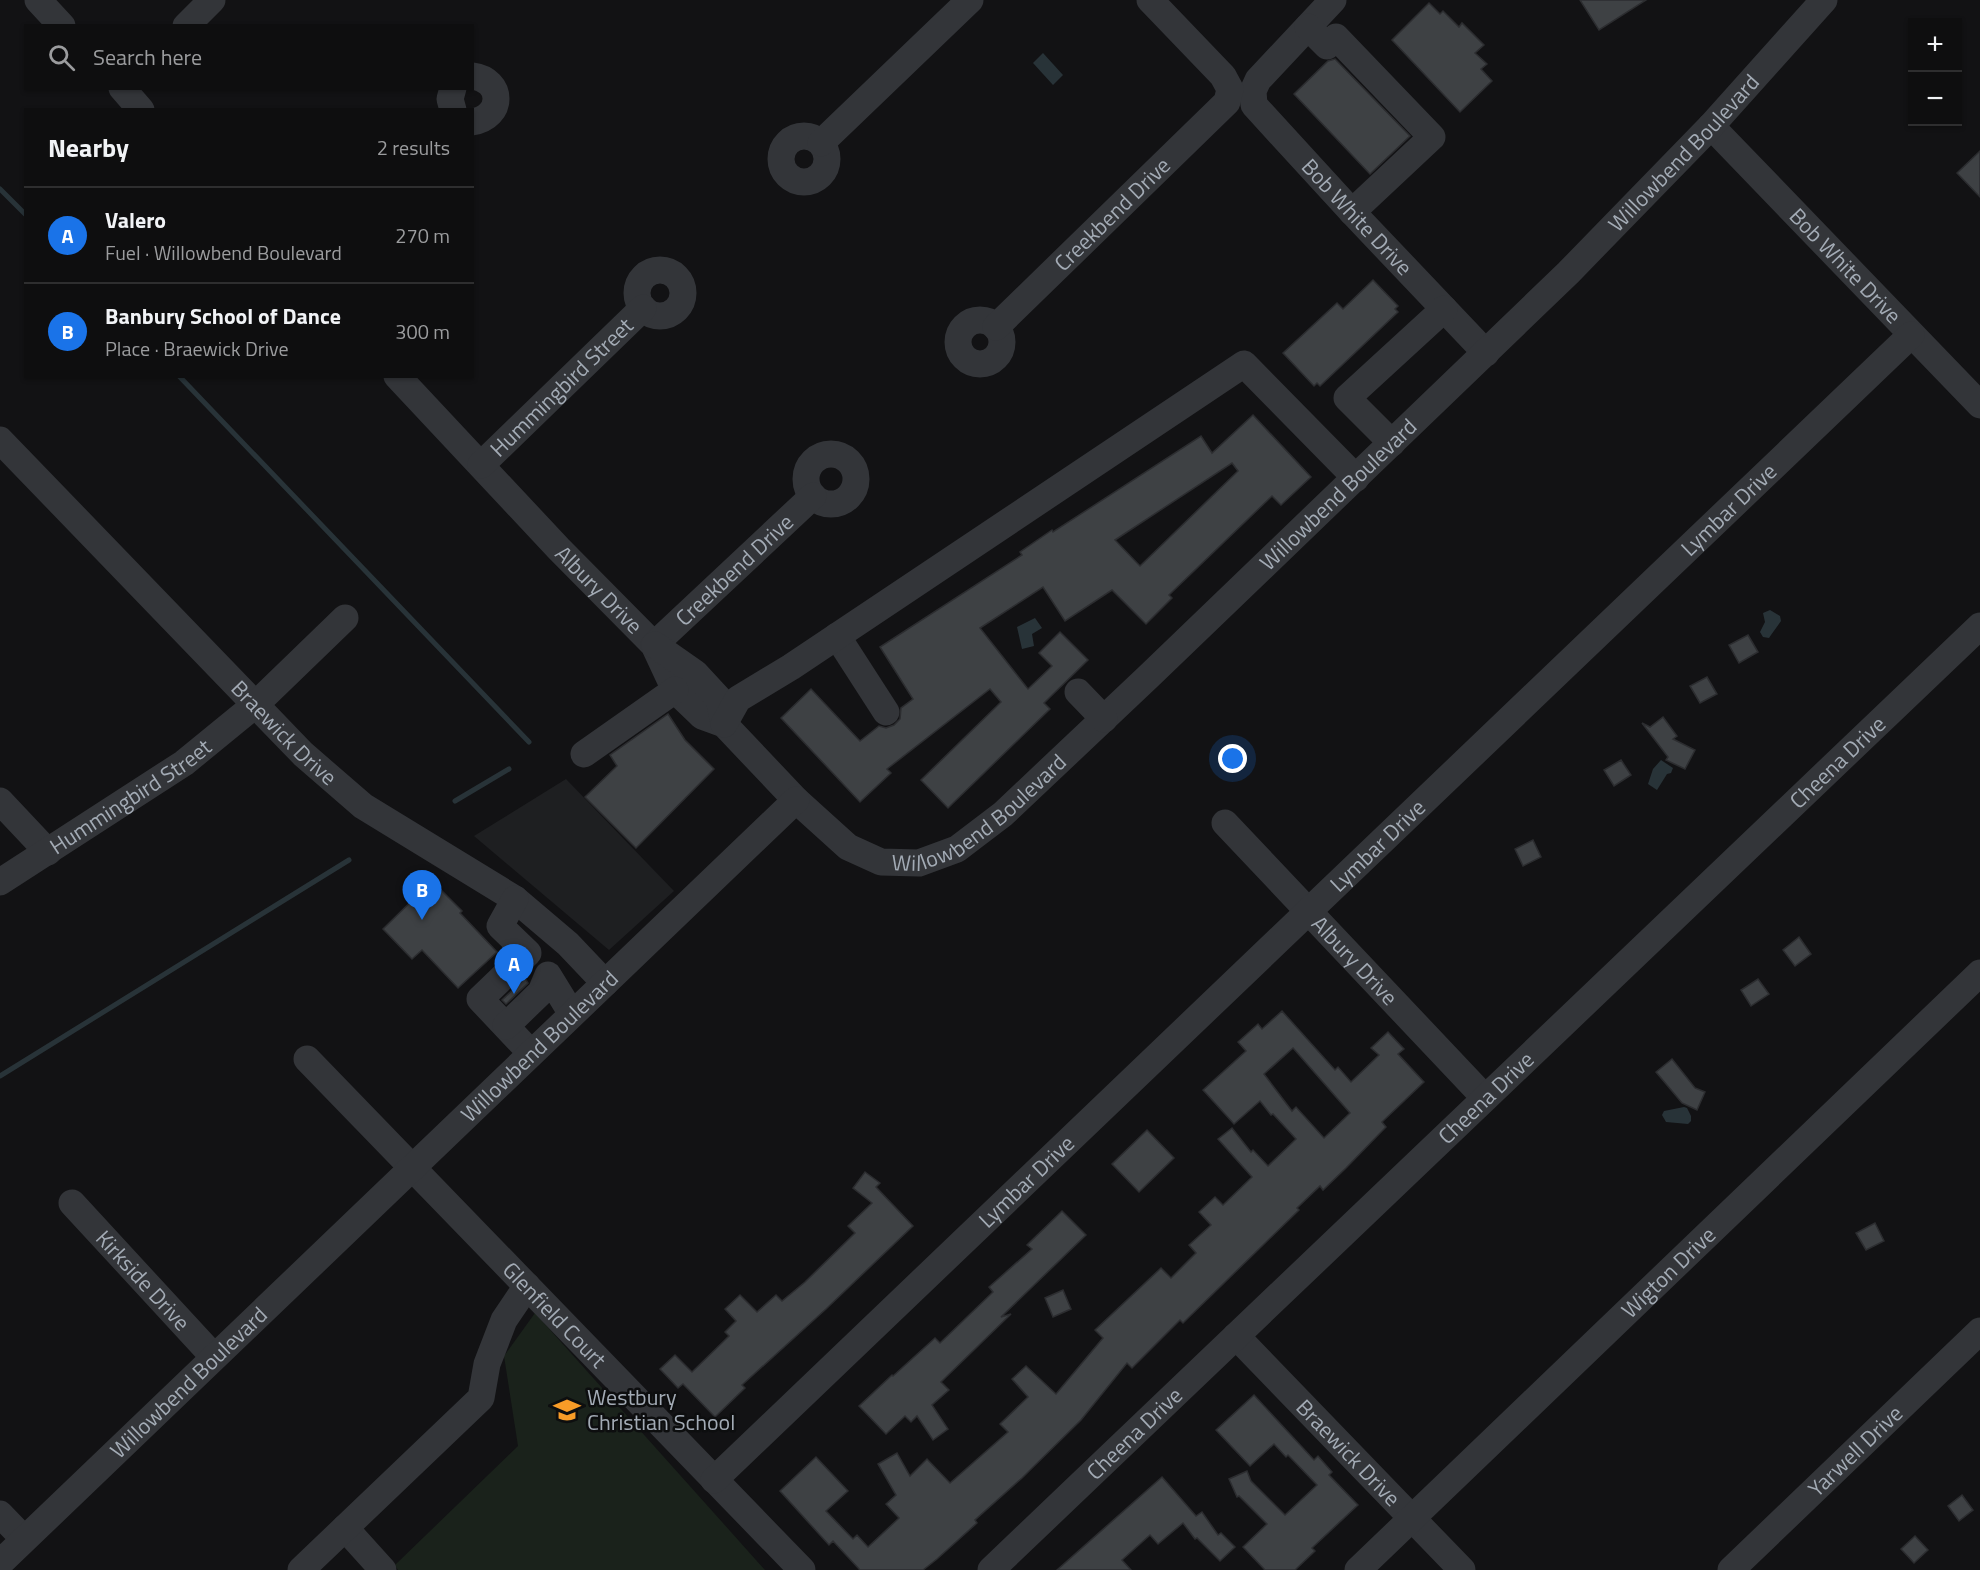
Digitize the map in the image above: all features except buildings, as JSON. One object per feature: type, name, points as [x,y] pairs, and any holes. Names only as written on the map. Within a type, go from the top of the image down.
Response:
[{"type":"street","points":[[38,0],[60,24]]},
{"type":"street","points":[[188,24],[212,0]]},
{"type":"street","points":[[821,143],[970,0]]},
{"type":"street","name":"Creekbend Drive","points":[[996,327],[1227,102],[1230,89],[1222,76],[1150,0]]},
{"type":"street","points":[[1333,0],[1308,27],[1327,46],[1336,37],[1432,137],[1352,212]]},
{"type":"street","name":"Willowbend Boulevard","points":[[0,1563],[796,800],[848,847],[882,862],[919,863],[957,849],[1003,814],[1568,273],[1711,126],[1824,0]]},
{"type":"street","name":"Bob White Drive","points":[[1308,27],[1258,80],[1252,91],[1254,105],[1486,353]]},
{"type":"street","points":[[474,76],[483,78],[490,83],[495,91],[496,100],[495,108],[489,116],[482,121],[474,122]]},
{"type":"street","points":[[124,90],[139,108]]},
{"type":"street","points":[[452,90],[450,99],[452,108]]},
{"type":"street","name":"Bob White Drive","points":[[1711,126],[1980,405]]},
{"type":"street","name":"Hummingbird Street","points":[[481,465],[643,308]]},
{"type":"street","points":[[1392,443],[1347,398],[1444,309]]},
{"type":"street","name":"Lymbar Drive","points":[[714,1480],[1911,335]]},
{"type":"street","points":[[724,724],[738,699],[837,636],[1244,364],[1356,478]]},
{"type":"street","name":"Albury Drive","points":[[399,378],[559,549],[654,645],[675,690],[702,716],[724,724],[796,800]]},
{"type":"street","name":"Braewick Drive","points":[[0,440],[303,754],[363,806],[515,899],[568,944],[605,983]]},
{"type":"street","name":"Creekbend Drive","points":[[654,645],[813,496]]},
{"type":"street","name":"Hummingbird Street","points":[[0,882],[184,763],[255,705],[345,618]]},
{"type":"street","name":"Cheena Drive","points":[[991,1570],[1980,626]]},
{"type":"street","points":[[837,636],[886,712]]},
{"type":"street","points":[[654,645],[695,673],[719,699],[724,724]]},
{"type":"street","points":[[584,754],[675,690]]},
{"type":"street","points":[[1078,692],[1104,718]]},
{"type":"street","points":[[0,801],[48,852]]},
{"type":"street","name":"Albury Drive","points":[[1225,823],[1485,1098]]},
{"type":"street","points":[[515,899],[500,926],[548,975],[572,1014]]},
{"type":"street","points":[[506,1026],[541,992],[548,975],[568,944]]},
{"type":"street","points":[[528,953],[480,999],[531,1053]]},
{"type":"street","name":"Wigton Drive","points":[[1358,1570],[1980,973]]},
{"type":"street","name":"Glenfield Court","points":[[307,1059],[714,1480],[795,1568]]},
{"type":"street","name":"Kirkside Drive","points":[[72,1203],[214,1357]]},
{"type":"street","points":[[301,1570],[480,1398],[487,1364],[504,1320],[527,1286]]},
{"type":"street","name":"Yarwell Drive","points":[[1731,1570],[1980,1331]]},
{"type":"street","name":"Braewick Drive","points":[[1236,1336],[1462,1570]]},
{"type":"street","points":[[0,1514],[24,1539]]},
{"type":"street","points":[[345,1528],[383,1570]]},
{"type":"shaded area","points":[[1043,53],[1063,75],[1053,85],[1033,63]]},
{"type":"shaded area","points":[[1770,610],[1780,616],[1781,621],[1769,638],[1763,637],[1760,632],[1765,622],[1763,613]]},
{"type":"shaded area","points":[[1035,618],[1042,628],[1032,634],[1034,646],[1022,649],[1017,627]]},
{"type":"shaded area","points":[[1661,760],[1673,768],[1657,790],[1648,784],[1653,769]]},
{"type":"shaded area","points":[[566,779],[674,891],[609,950],[474,836]]},
{"type":"shaded area","points":[[1684,1107],[1691,1116],[1688,1124],[1666,1122],[1662,1115],[1664,1111]]},
{"type":"shaded area","name":"Westbury Christian School","points":[[535,1313],[765,1570],[398,1570],[395,1565],[518,1446],[504,1356]]},
{"type":"waterway","points":[[0,189],[24,213]]},
{"type":"waterway","points":[[181,378],[529,742]]},
{"type":"waterway","points":[[455,801],[509,769]]},
{"type":"waterway","points":[[0,1076],[349,860]]},
{"type":"place","name":"Banbury School of Dance","points":[[422,920]]},
{"type":"place","name":"Valero","points":[[514,994]]},
{"type":"place","name":"Westbury Christian School","points":[[567,1410]]}]
